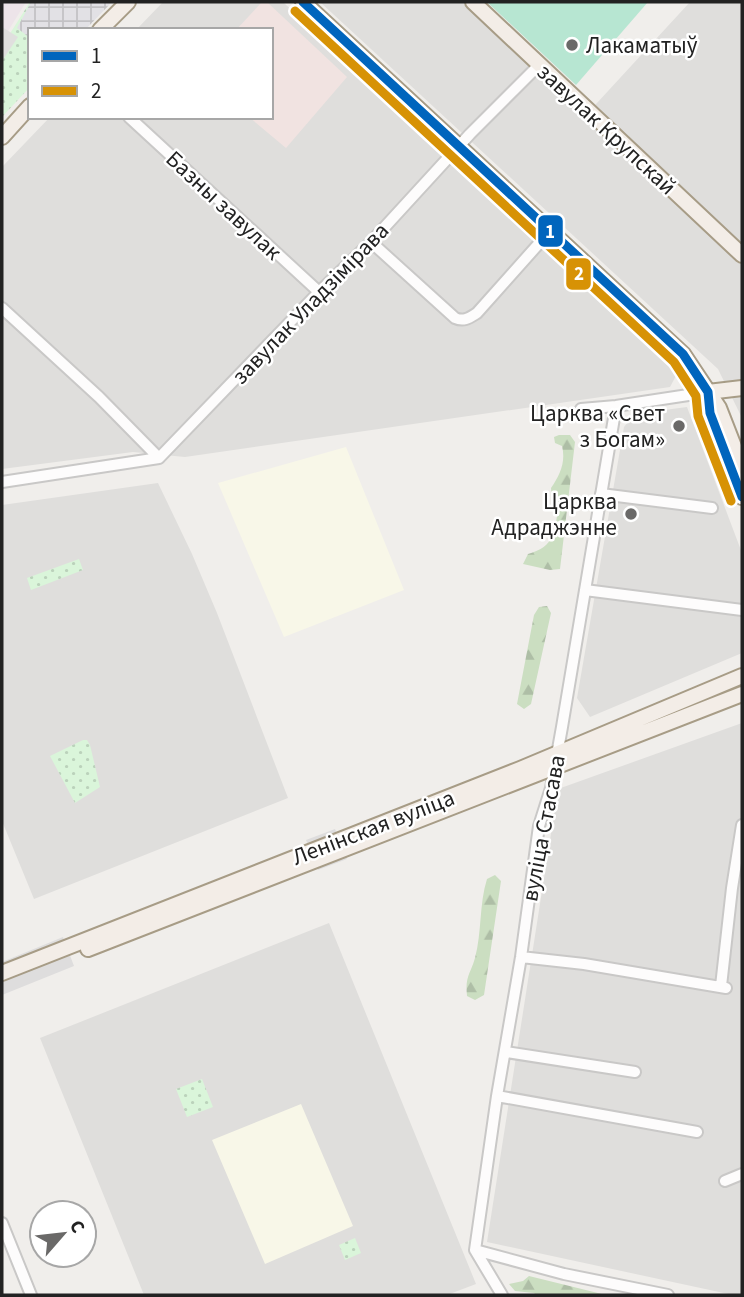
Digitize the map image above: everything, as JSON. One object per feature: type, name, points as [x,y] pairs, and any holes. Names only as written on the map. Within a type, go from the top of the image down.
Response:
[{"type":"main road","points":[[102,28],[128,2]]},
{"type":"main road","points":[[303,2],[683,354],[719,408],[742,467]]},
{"type":"main road","name":"завулак Крупскай","points":[[473,2],[742,255]]},
{"type":"main road","points":[[2,137],[28,108]]},
{"type":"main road","points":[[708,392],[742,388]]},
{"type":"main road","points":[[708,392],[710,413],[742,497]]},
{"type":"main road","name":"Ленінская вуліца","points":[[555,761],[742,676]]},
{"type":"main road","name":"Ленінская вуліца","points":[[2,973],[69,951],[555,761],[742,694]]},
{"type":"main road","name":"Ленінская вуліца","points":[[2,983],[69,951]]},
{"type":"street","name":"завулак Уладзімірава","points":[[159,458],[539,65]]},
{"type":"street","name":"Базны завулак","points":[[131,119],[319,292]]},
{"type":"street","points":[[370,242],[460,321],[477,313],[551,230]]},
{"type":"street","points":[[2,308],[99,397],[159,458]]},
{"type":"street","points":[[580,409],[708,392]]},
{"type":"street","name":"вуліца Стасава","points":[[475,1250],[539,826],[551,788],[616,406]]},
{"type":"street","points":[[2,482],[159,458]]},
{"type":"street","points":[[601,494],[712,508]]},
{"type":"street","points":[[585,590],[742,610]]},
{"type":"street","points":[[521,957],[584,964],[723,987],[732,888],[742,828]]},
{"type":"street","points":[[506,1052],[635,1072]]},
{"type":"street","points":[[497,1096],[697,1132]]},
{"type":"street","points":[[725,1181],[742,1174]]},
{"type":"street","points":[[2,1223],[31,1295]]},
{"type":"street","points":[[475,1250],[502,1295]]},
{"type":"street","points":[[475,1250],[564,1274],[668,1295]]},
{"type":"shaded area","points":[[2,2],[26,2],[2,41]]},
{"type":"shaded area","points":[[31,2],[112,2],[87,28],[28,28],[28,36],[17,28]]},
{"type":"shaded area","points":[[163,2],[283,2],[678,372],[670,387],[185,457],[133,452],[2,469],[2,167],[48,119],[273,119],[273,28],[138,28]]},
{"type":"shaded area","points":[[262,2],[267,2],[347,77],[286,148],[251,119],[273,119],[273,28],[238,28]]},
{"type":"shaded area","points":[[320,2],[463,2],[585,116],[690,2],[742,2],[742,418],[718,369]]},
{"type":"shaded area","points":[[2,27],[18,37],[2,61]]},
{"type":"shaded area","points":[[687,407],[742,553],[742,653],[590,717],[577,698],[624,427],[634,414]]},
{"type":"shaded area","points":[[346,447],[404,590],[284,637],[218,483]]},
{"type":"shaded area","points":[[158,483],[217,613],[288,798],[34,899],[2,821],[2,505]]},
{"type":"shaded area","points":[[742,723],[742,1295],[487,1242],[558,789]]},
{"type":"shaded area","points":[[329,923],[476,1284],[447,1295],[144,1295],[40,1038]]},
{"type":"shaded area","points":[[301,1104],[353,1226],[265,1264],[212,1140]]},
{"type":"green space","points":[[30,2],[110,2],[36,28],[28,28],[28,89],[2,117],[2,46]]},
{"type":"green space","name":"Лакаматыў","points":[[487,2],[648,2],[576,85]]},
{"type":"green space","points":[[570,435],[575,442],[560,569],[550,570],[523,564],[528,554],[549,542],[555,529],[559,504],[552,500],[551,488],[563,463],[562,446],[555,443],[554,437]]},
{"type":"green space","points":[[79,559],[83,570],[31,590],[27,578]]},
{"type":"green space","points":[[547,606],[551,613],[531,704],[524,709],[517,704],[534,615],[539,607]]},
{"type":"green space","points":[[87,740],[90,745],[100,787],[75,803],[50,756]]},
{"type":"green space","points":[[495,875],[501,881],[484,995],[475,1000],[467,996],[467,980],[477,948],[484,889],[487,879]]},
{"type":"green space","points":[[202,1079],[213,1107],[187,1117],[176,1089]]},
{"type":"green space","points":[[355,1238],[361,1253],[345,1260],[339,1245]]},
{"type":"green space","points":[[529,1276],[606,1295],[536,1295],[515,1291],[509,1284],[523,1281]]},
{"type":"pier","points":[[335,829],[347,859],[318,870],[306,840]]},
{"type":"pier","points":[[63,937],[74,966],[2,995],[2,962]]},
{"type":"transit line","name":"1","points":[[303,2],[683,354],[708,392],[710,413],[742,497]]},
{"type":"transit line","name":"2","points":[[295,11],[674,362],[696,396],[698,416],[731,501]]},
{"type":"place","name":"Лакаматыў","points":[[572,45]]},
{"type":"place","name":"Царква «Свет з Богам»","points":[[679,426]]},
{"type":"place","name":"Царква Адраджэнне","points":[[631,514]]}]
